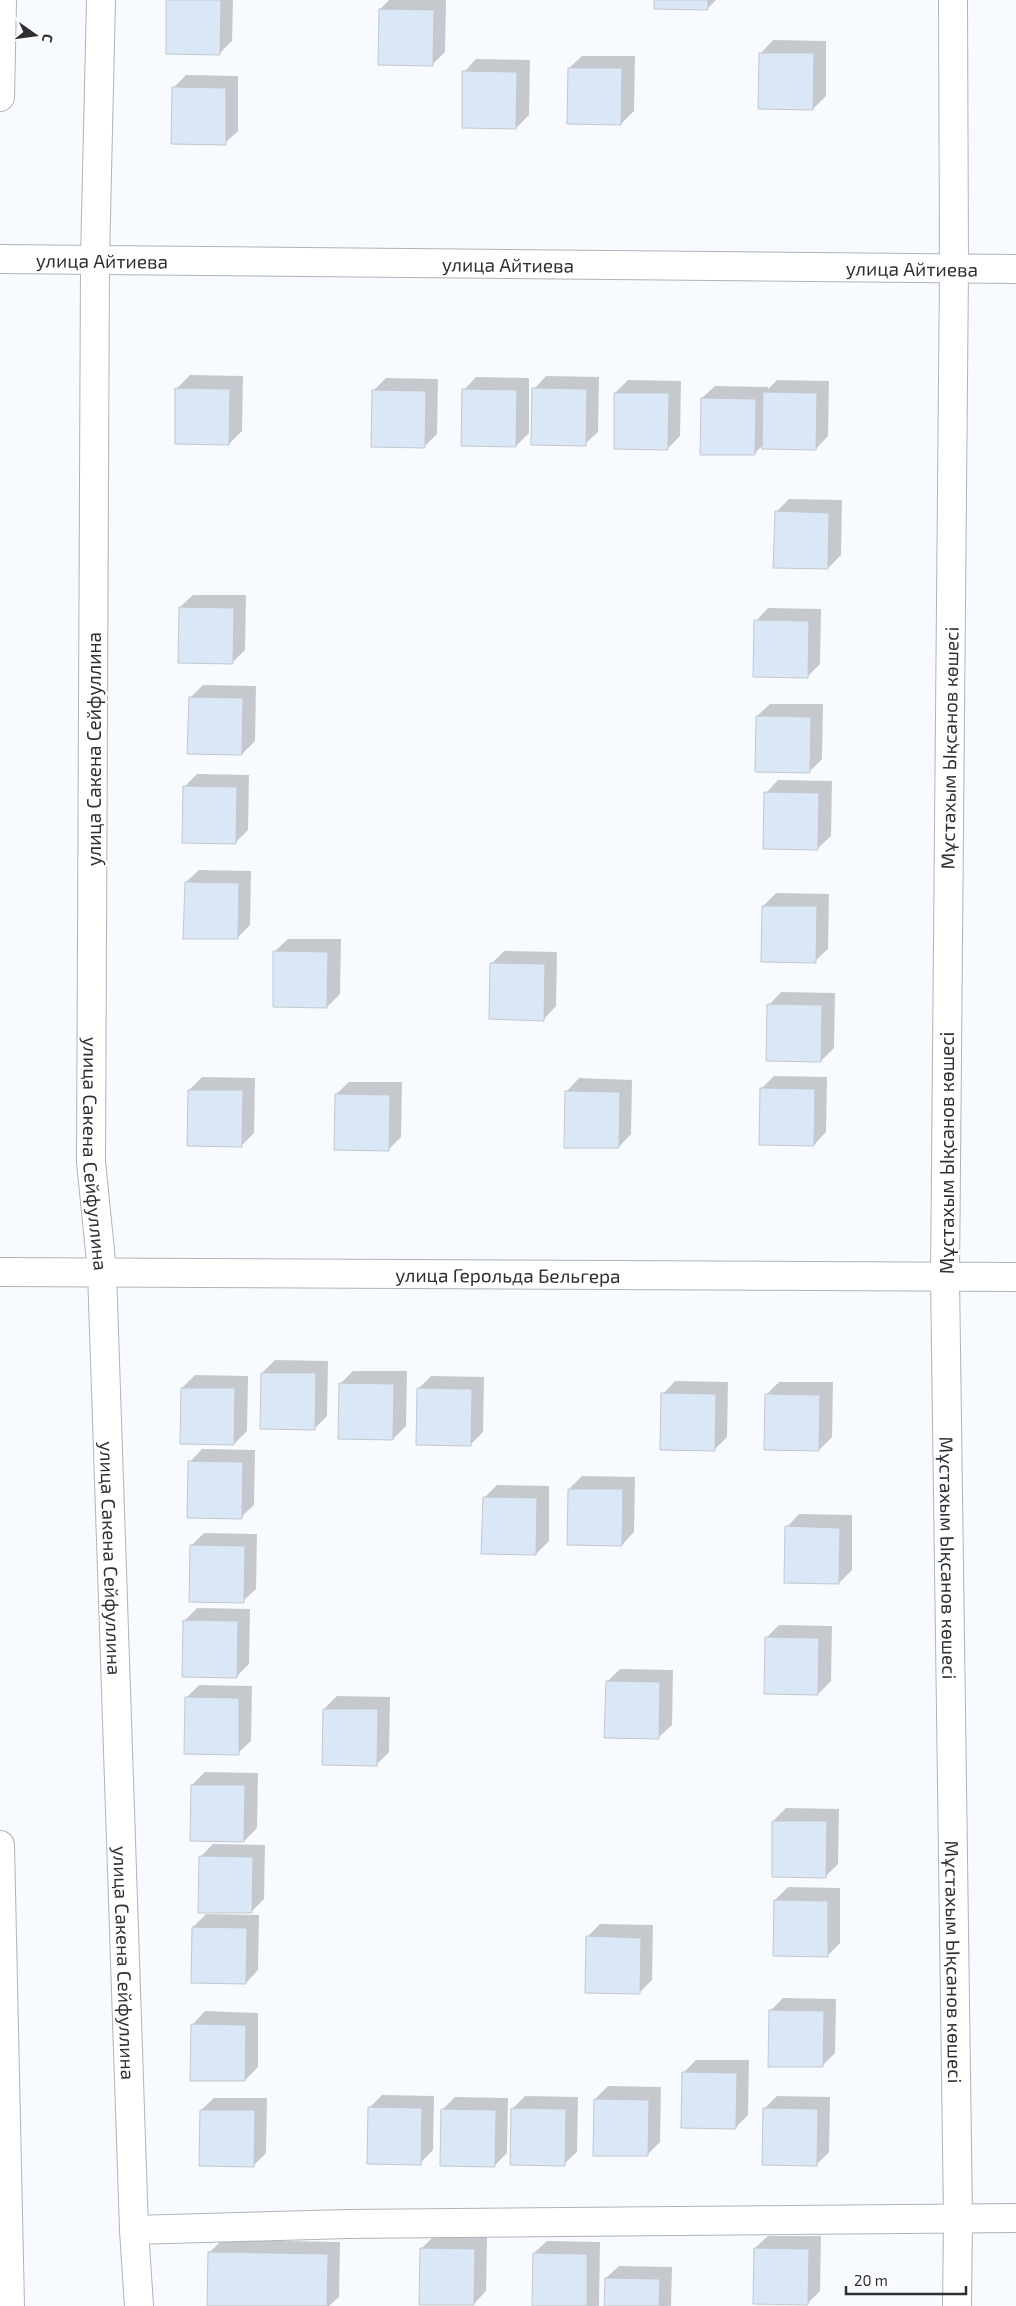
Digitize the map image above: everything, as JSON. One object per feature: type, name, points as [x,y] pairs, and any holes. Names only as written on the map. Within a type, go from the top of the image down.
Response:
[{"type":"street","points":[[0,97],[2,0]]},
{"type":"street","name":"улица Сакена Сейфуллина","points":[[101,0],[95,260],[91,1162],[102,1271],[134,2230],[139,2306]]},
{"type":"street","name":"Мұстахым Ықсанов көшесі","points":[[953,0],[954,268],[945,1277],[958,2219],[957,2306]]},
{"type":"street","name":"улица Айтиева","points":[[0,259],[1016,269]]},
{"type":"street","name":"улица Герольда Бельгера","points":[[0,1272],[102,1271],[1016,1277]]},
{"type":"street","points":[[0,1845],[10,2306]]},
{"type":"street","points":[[134,2230],[347,2224],[1016,2218]]},
{"type":"building","points":[[166,0],[221,0],[220,55],[166,54]]},
{"type":"building","points":[[654,0],[708,0],[708,10],[654,9]]},
{"type":"building","points":[[379,9],[434,10],[433,66],[378,65]]},
{"type":"building","points":[[759,53],[814,53],[813,110],[758,109]]},
{"type":"building","points":[[568,68],[622,68],[621,125],[567,124]]},
{"type":"building","points":[[462,71],[517,72],[516,129],[462,128]]},
{"type":"building","points":[[172,87],[226,88],[226,145],[171,144]]},
{"type":"building","points":[[175,388],[230,389],[229,445],[175,444]]},
{"type":"building","points":[[532,388],[587,389],[586,446],[531,445]]},
{"type":"building","points":[[462,389],[517,390],[516,447],[461,446]]},
{"type":"building","points":[[372,390],[426,391],[425,448],[371,447]]},
{"type":"building","points":[[763,392],[817,393],[816,450],[762,449]]},
{"type":"building","points":[[614,393],[669,393],[668,450],[614,449]]},
{"type":"building","points":[[701,398],[756,399],[755,455],[700,455]]},
{"type":"building","points":[[775,511],[829,513],[828,569],[773,568]]},
{"type":"building","points":[[179,607],[234,608],[233,664],[178,663]]},
{"type":"building","points":[[754,620],[809,621],[808,678],[753,677]]},
{"type":"building","points":[[189,697],[243,698],[242,755],[187,754]]},
{"type":"building","points":[[756,716],[811,717],[810,773],[755,772]]},
{"type":"building","points":[[183,786],[237,787],[236,844],[182,843]]},
{"type":"building","points":[[764,792],[819,793],[818,850],[763,849]]},
{"type":"building","points":[[185,882],[239,883],[238,939],[183,939]]},
{"type":"building","points":[[762,906],[817,906],[816,963],[761,962]]},
{"type":"building","points":[[273,951],[328,952],[327,1008],[273,1007]]},
{"type":"building","points":[[490,963],[545,964],[544,1021],[489,1019]]},
{"type":"building","points":[[767,1004],[822,1005],[821,1062],[766,1061]]},
{"type":"building","points":[[760,1088],[815,1089],[814,1146],[759,1145]]},
{"type":"building","points":[[188,1090],[243,1090],[242,1147],[187,1146]]},
{"type":"building","points":[[565,1091],[620,1092],[619,1148],[564,1148]]},
{"type":"building","points":[[335,1094],[390,1095],[389,1151],[334,1150]]},
{"type":"building","points":[[261,1373],[316,1373],[315,1430],[260,1429]]},
{"type":"building","points":[[339,1383],[394,1384],[393,1440],[338,1439]]},
{"type":"building","points":[[181,1388],[235,1388],[234,1445],[180,1444]]},
{"type":"building","points":[[417,1388],[472,1389],[471,1446],[416,1445]]},
{"type":"building","points":[[661,1393],[716,1394],[715,1451],[660,1450]]},
{"type":"building","points":[[765,1394],[820,1395],[819,1451],[764,1450]]},
{"type":"building","points":[[188,1461],[243,1462],[242,1519],[187,1518]]},
{"type":"building","points":[[568,1489],[623,1489],[622,1546],[567,1545]]},
{"type":"building","points":[[483,1497],[537,1498],[536,1555],[481,1554]]},
{"type":"building","points":[[785,1526],[840,1528],[839,1584],[784,1583]]},
{"type":"building","points":[[190,1545],[245,1546],[244,1603],[189,1602]]},
{"type":"building","points":[[183,1620],[238,1621],[237,1678],[182,1677]]},
{"type":"building","points":[[765,1637],[819,1638],[818,1695],[764,1694]]},
{"type":"building","points":[[606,1681],[660,1682],[659,1739],[604,1738]]},
{"type":"building","points":[[185,1697],[239,1698],[239,1755],[184,1754]]},
{"type":"building","points":[[323,1709],[378,1709],[377,1766],[322,1765]]},
{"type":"building","points":[[191,1785],[245,1785],[244,1842],[190,1841]]},
{"type":"building","points":[[772,1821],[827,1821],[826,1878],[772,1877]]},
{"type":"building","points":[[199,1856],[253,1857],[252,1913],[198,1913]]},
{"type":"building","points":[[774,1900],[828,1901],[828,1957],[773,1956]]},
{"type":"building","points":[[192,1927],[247,1928],[246,1984],[191,1983]]},
{"type":"building","points":[[586,1936],[641,1938],[640,1994],[585,1993]]},
{"type":"building","points":[[769,2010],[824,2011],[823,2067],[768,2067]]},
{"type":"building","points":[[191,2024],[246,2025],[245,2081],[190,2081]]},
{"type":"building","points":[[682,2072],[737,2073],[736,2129],[681,2128]]},
{"type":"building","points":[[594,2099],[649,2100],[648,2156],[593,2156]]},
{"type":"building","points":[[368,2107],[422,2108],[421,2165],[367,2164]]},
{"type":"building","points":[[511,2108],[566,2109],[565,2166],[510,2165]]},
{"type":"building","points":[[763,2108],[818,2109],[817,2166],[762,2165]]},
{"type":"building","points":[[441,2109],[496,2110],[495,2167],[440,2166]]},
{"type":"building","points":[[200,2110],[255,2110],[254,2167],[199,2166]]},
{"type":"building","points":[[420,2248],[475,2249],[474,2305],[419,2305]]},
{"type":"building","points":[[754,2248],[809,2249],[808,2305],[753,2304]]},
{"type":"building","points":[[208,2252],[328,2254],[327,2306],[207,2306]]},
{"type":"building","points":[[533,2253],[587,2254],[587,2306],[532,2306]]},
{"type":"building","points":[[605,2278],[660,2279],[659,2306],[604,2306]]}]
